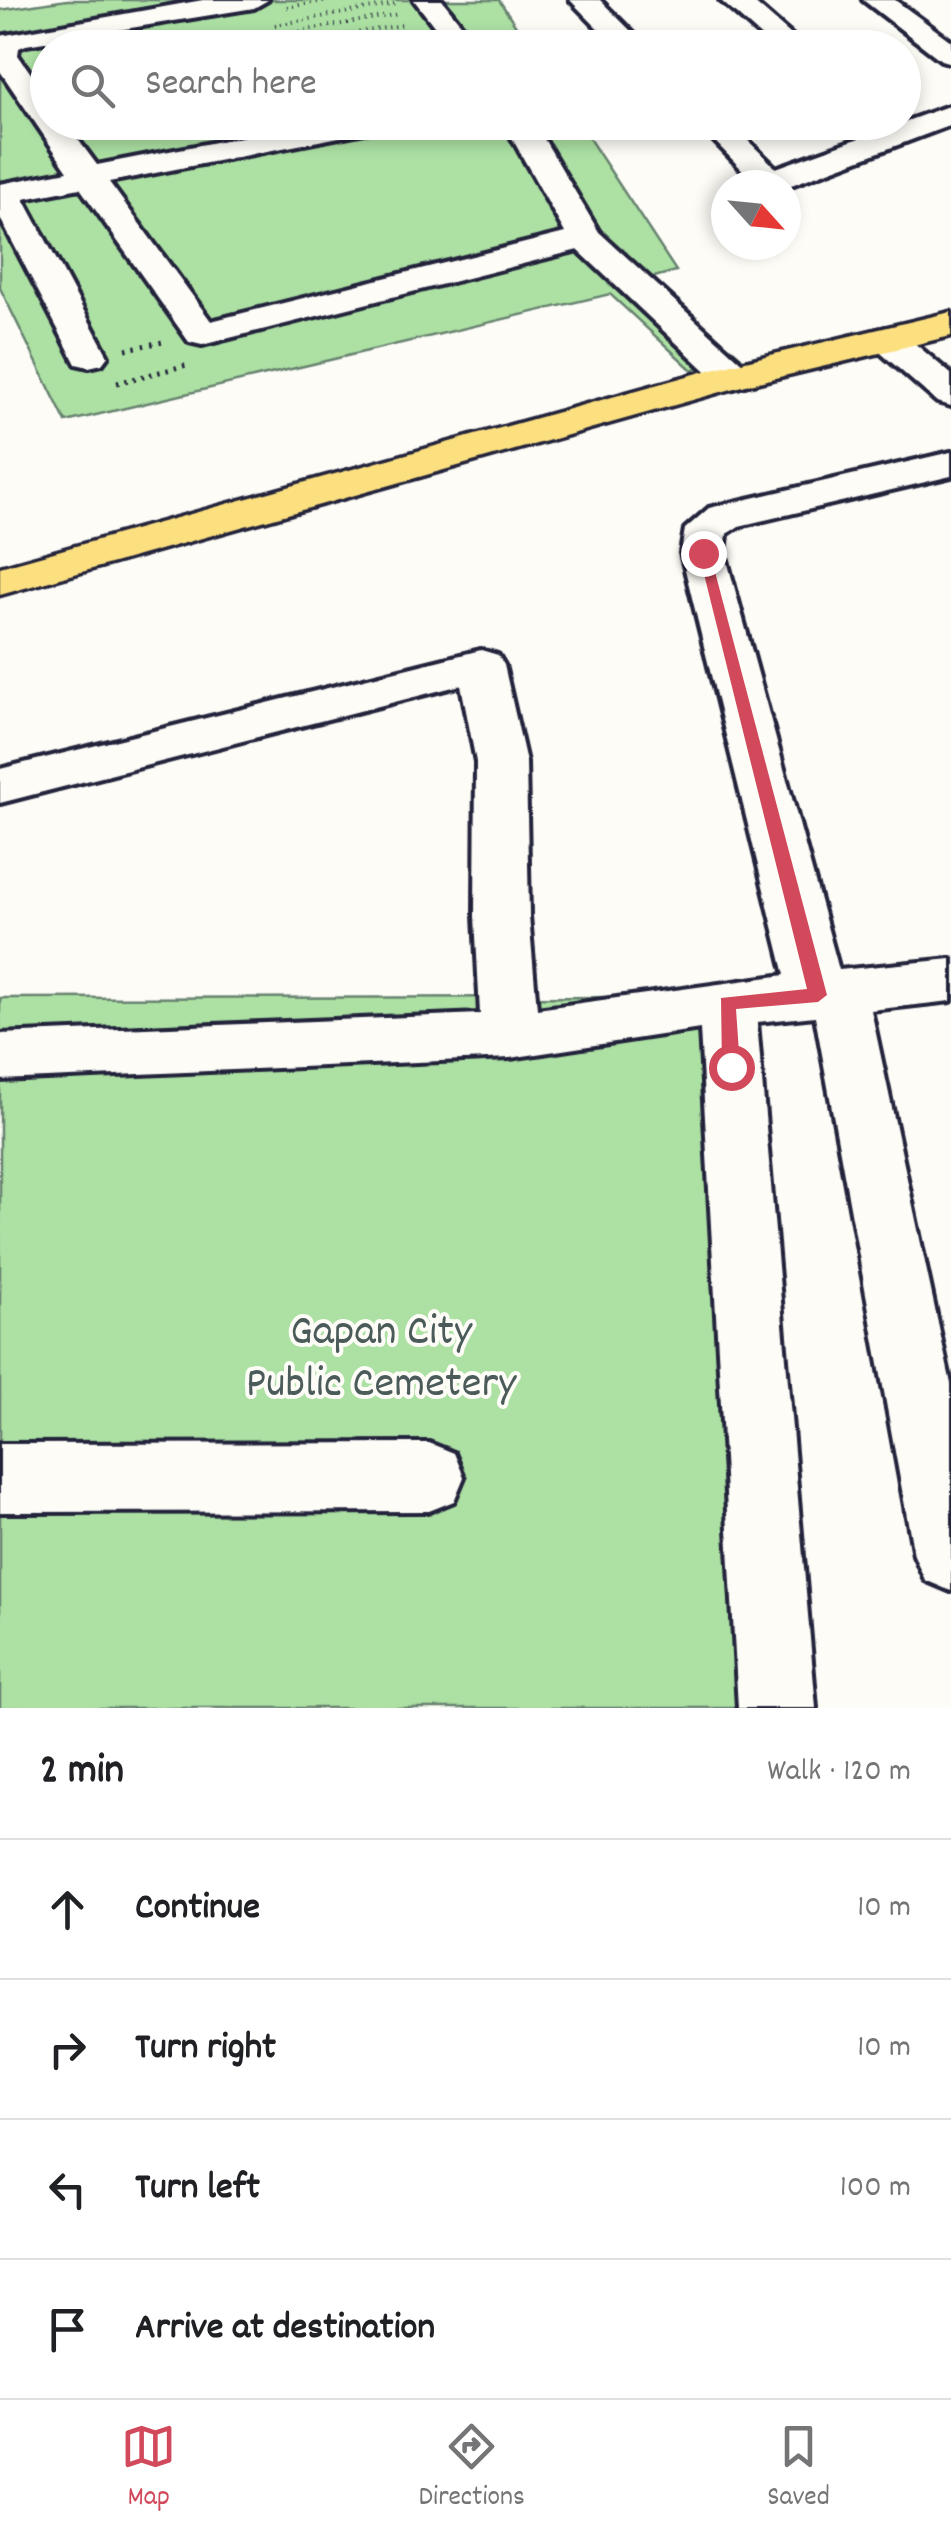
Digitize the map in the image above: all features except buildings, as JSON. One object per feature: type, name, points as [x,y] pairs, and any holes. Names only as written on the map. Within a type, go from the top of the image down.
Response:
[{"type":"main road","points":[[0,581],[734,376],[951,324]]},
{"type":"street","points":[[68,30],[254,0]]},
{"type":"street","points":[[584,0],[615,30]]},
{"type":"street","points":[[734,0],[770,30]]},
{"type":"street","points":[[877,0],[918,30]]},
{"type":"street","points":[[921,32],[951,54]]},
{"type":"street","points":[[30,36],[6,44],[4,55],[30,95]]},
{"type":"street","points":[[921,121],[951,114]]},
{"type":"street","points":[[60,140],[202,334],[585,238]]},
{"type":"street","points":[[89,356],[4,193],[280,140]]},
{"type":"street","points":[[528,140],[585,238],[734,376]]},
{"type":"street","points":[[730,140],[771,180],[863,140]]},
{"type":"street","points":[[887,339],[951,394]]},
{"type":"street","points":[[951,464],[724,517],[706,529],[703,553],[828,994],[951,1555]]},
{"type":"street","points":[[0,786],[481,665],[501,762],[502,916],[510,1035]]},
{"type":"street","points":[[0,1057],[510,1035],[727,1002],[951,980]]},
{"type":"street","points":[[727,1002],[777,1708]]},
{"type":"street","points":[[0,1478],[429,1478]]},
{"type":"path","points":[[266,27],[438,18]]},
{"type":"path","points":[[345,30],[438,18]]},
{"type":"path","points":[[368,30],[438,18]]},
{"type":"path","points":[[397,30],[438,18]]},
{"type":"path","points":[[89,356],[202,334]]},
{"type":"green space","points":[[67,0],[499,0],[519,30],[30,30],[30,140],[590,140],[676,271],[647,279],[740,356],[692,370],[610,294],[66,422],[0,288],[0,10]]},
{"type":"green space","name":"Gapan City Public Cemetery","points":[[704,997],[818,1708],[0,1708],[0,998]]},
{"type":"route","points":[[703,553],[818,995],[727,1002],[731,1067]]}]
